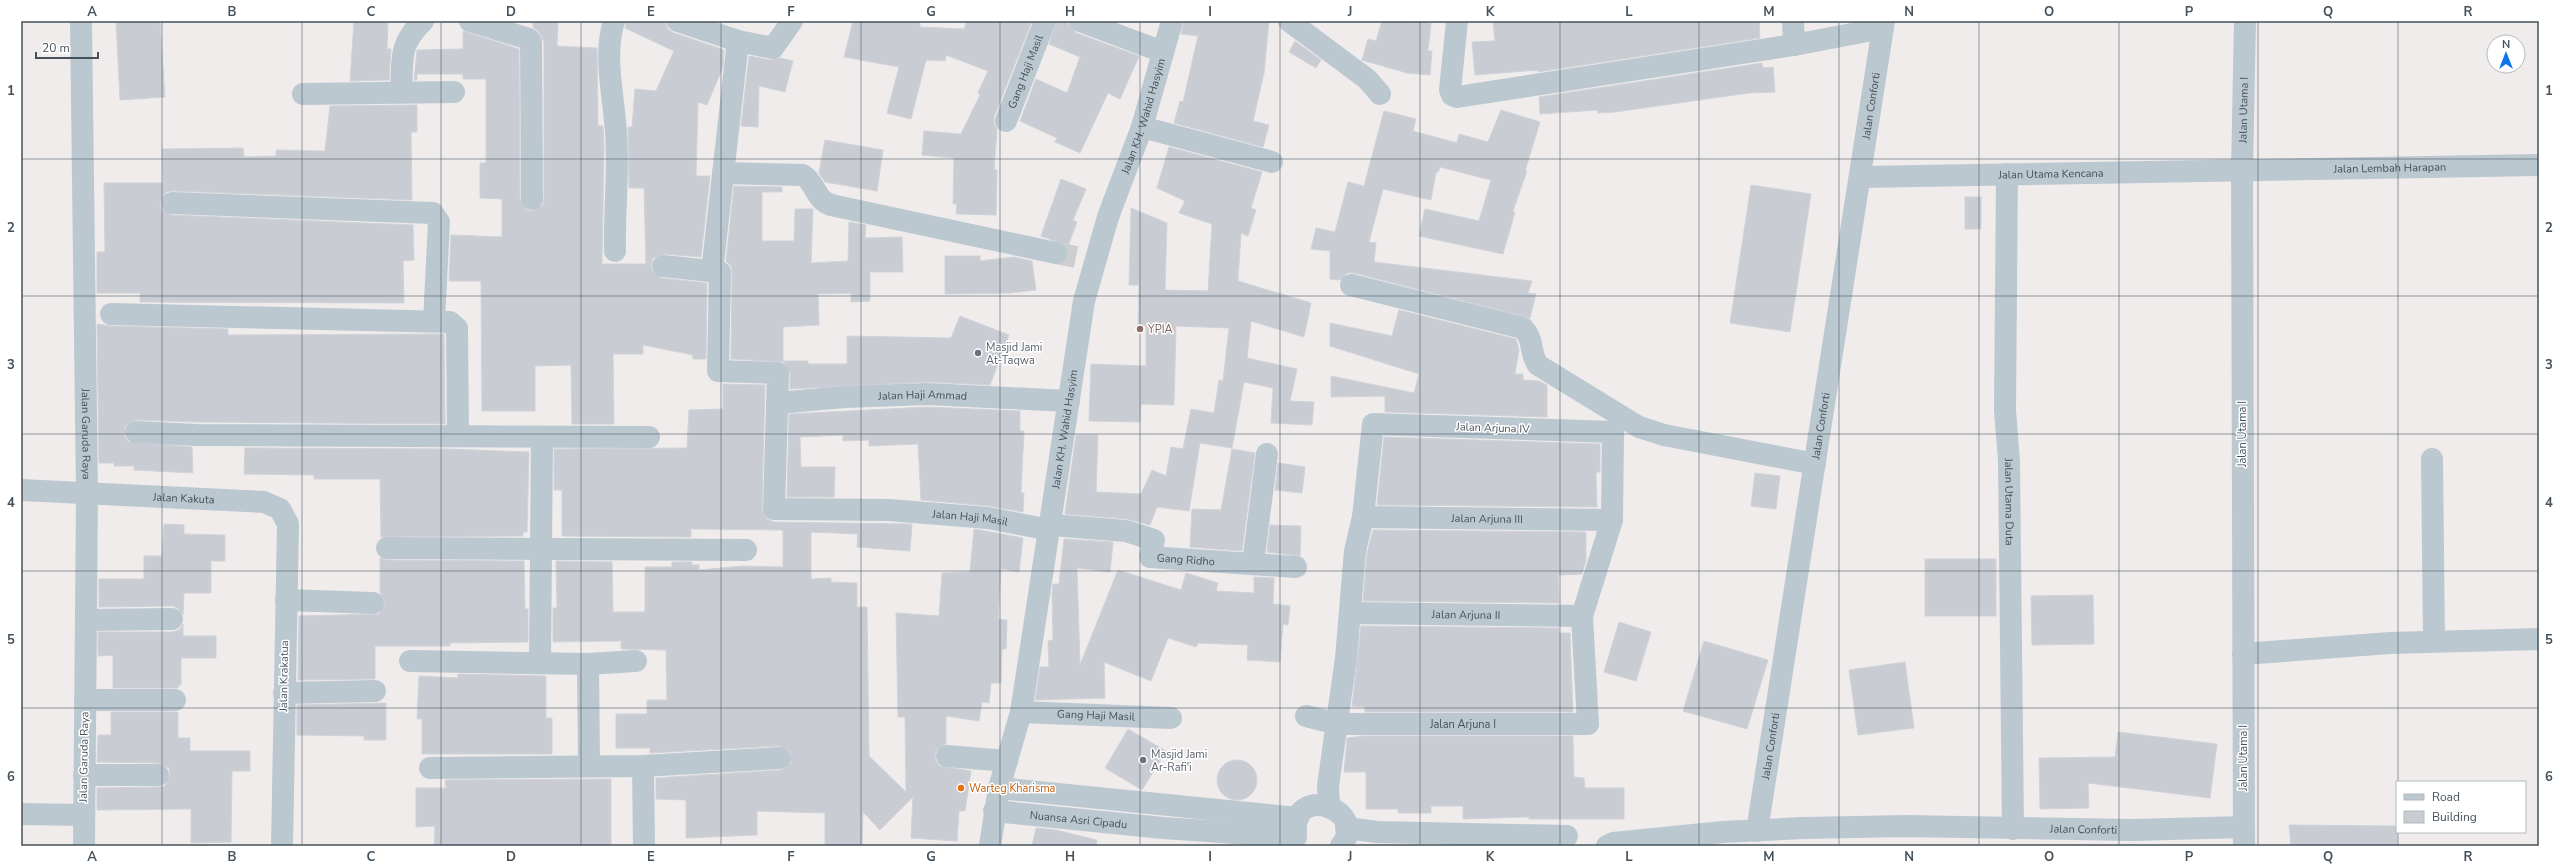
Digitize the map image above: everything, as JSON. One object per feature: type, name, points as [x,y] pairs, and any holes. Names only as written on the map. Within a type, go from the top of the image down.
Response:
[{"type":"street","name":"Jalan Garuda Raya","points":[[81,21],[87,495],[83,815],[84,846]]},
{"type":"street","points":[[401,92],[404,45],[410,34],[423,21]]},
{"type":"street","points":[[470,21],[529,39],[531,42],[532,199]]},
{"type":"street","points":[[614,21],[610,32],[610,55],[616,134],[615,251]]},
{"type":"street","points":[[678,21],[738,41],[773,48],[792,21]]},
{"type":"street","name":"Gang Haji Masil","points":[[1006,122],[1045,21]]},
{"type":"street","points":[[1080,21],[1163,52]]},
{"type":"street","name":"Jalan KH. Wahid Hasyim","points":[[990,846],[994,811],[999,788],[1020,712],[1051,528],[1068,401],[1084,301],[1075,257],[1142,127],[1172,21]]},
{"type":"street","points":[[1289,21],[1367,79],[1380,94]]},
{"type":"street","points":[[1457,21],[1450,90],[1452,95],[1457,97],[1794,45],[1884,24]]},
{"type":"street","points":[[1793,21],[1794,45]]},
{"type":"street","name":"Jalan Utama I","points":[[2243,837],[2246,170],[2245,21]]},
{"type":"street","name":"Jalan Conforti","points":[[1757,831],[1884,24]]},
{"type":"street","points":[[712,272],[738,41]]},
{"type":"street","points":[[303,94],[454,92]]},
{"type":"street","points":[[1142,127],[1272,162]]},
{"type":"street","name":"Jalan Lembah Harapan","points":[[2246,170],[2539,165]]},
{"type":"street","name":"Jalan Utama Kencana","points":[[1861,177],[2246,170]]},
{"type":"street","points":[[723,173],[803,175],[808,178],[821,200],[831,205],[1075,257]]},
{"type":"street","name":"Jalan Utama Duta","points":[[2007,174],[2005,410],[2009,461],[2013,829]]},
{"type":"street","points":[[172,203],[433,213],[439,222],[434,321]]},
{"type":"street","points":[[663,266],[720,272],[718,371],[778,373],[777,404]]},
{"type":"street","points":[[1351,285],[1523,328],[1532,340],[1534,360],[1538,365],[1639,427],[1664,435],[1815,464]]},
{"type":"street","points":[[111,314],[450,322],[457,328],[458,436]]},
{"type":"street","name":"Jalan Haji Ammad","points":[[777,404],[844,397],[928,394],[1068,401]]},
{"type":"street","name":"Jalan Haji Masil","points":[[777,404],[774,509],[889,510],[988,518],[1051,528]]},
{"type":"street","name":"Jalan Arjuna IV","points":[[1363,518],[1372,424],[1613,432],[1612,520]]},
{"type":"street","points":[[136,432],[197,435],[458,436],[542,438],[649,437]]},
{"type":"street","points":[[540,663],[542,438]]},
{"type":"street","points":[[1253,563],[1267,454]]},
{"type":"street","points":[[2432,459],[2434,641]]},
{"type":"street","name":"Jalan Kakuta","points":[[21,490],[87,495],[264,502],[280,509]]},
{"type":"street","name":"Jalan Krakatua","points":[[280,509],[288,524],[282,846]]},
{"type":"street","points":[[1325,799],[1338,724],[1338,658],[1350,613],[1355,552],[1363,518]]},
{"type":"street","name":"Jalan Arjuna III","points":[[1363,518],[1612,520]]},
{"type":"street","points":[[1582,616],[1612,520]]},
{"type":"street","name":"Gang Ridho","points":[[1051,528],[1126,531],[1154,540],[1150,557],[1253,563],[1296,568]]},
{"type":"street","points":[[387,548],[746,550]]},
{"type":"street","points":[[286,600],[373,602]]},
{"type":"street","name":"Jalan Arjuna II","points":[[1350,613],[1582,616]]},
{"type":"street","name":"Jalan Arjuna I","points":[[1306,716],[1338,724],[1588,724],[1582,616]]},
{"type":"street","points":[[86,620],[172,619]]},
{"type":"street","points":[[2243,654],[2434,641],[2539,639]]},
{"type":"street","points":[[410,661],[588,664],[636,661]]},
{"type":"street","points":[[588,664],[589,766]]},
{"type":"street","points":[[284,693],[375,691]]},
{"type":"street","points":[[85,700],[175,700]]},
{"type":"street","name":"Gang Haji Masil","points":[[1020,712],[1171,718]]},
{"type":"street","points":[[947,756],[1007,761]]},
{"type":"street","points":[[430,768],[643,766],[780,758]]},
{"type":"street","points":[[643,766],[644,846]]},
{"type":"street","points":[[84,775],[158,775]]},
{"type":"street","points":[[999,788],[1165,806],[1298,834],[1304,810],[1325,799]]},
{"type":"street","points":[[1325,799],[1341,814],[1344,837],[1377,832],[1567,836]]},
{"type":"street","points":[[1163,828],[1165,806]]},
{"type":"street","name":"Nuansa Asri Cipadu","points":[[994,811],[1163,828],[1298,834]]},
{"type":"street","points":[[21,814],[83,815]]},
{"type":"street","name":"Jalan Conforti","points":[[1610,845],[1722,832],[1906,826],[2243,837]]},
{"type":"building","points":[[116,21],[160,21],[165,97],[120,100]]},
{"type":"building","points":[[354,21],[388,21],[387,49],[391,49],[389,80],[350,81]]},
{"type":"building","points":[[533,21],[558,21],[557,46],[597,48],[598,126],[603,126],[604,148],[602,264],[646,264],[644,188],[629,188],[628,127],[632,127],[635,89],[656,91],[674,51],[625,28],[626,21],[666,21],[668,29],[674,33],[724,50],[723,67],[707,105],[698,102],[696,176],[710,176],[701,257],[664,254],[653,258],[651,265],[652,271],[661,278],[707,283],[706,359],[693,359],[693,355],[643,345],[643,354],[613,354],[614,424],[572,424],[571,365],[535,366],[535,411],[482,411],[481,281],[449,281],[451,235],[502,237],[502,199],[480,198],[480,163],[486,163],[486,79],[463,79],[463,74],[417,74],[417,80],[414,80],[417,50],[463,49],[463,31],[519,49],[520,199],[526,210],[532,211],[543,205],[544,199],[544,42],[539,32],[533,27]]},
{"type":"building","points":[[853,21],[920,21],[920,27],[964,29],[967,21],[1032,21],[994,117],[994,123],[997,130],[994,170],[997,170],[996,215],[956,214],[957,204],[953,204],[954,158],[922,155],[924,131],[961,134],[980,95],[978,93],[988,71],[946,55],[945,61],[926,60],[911,119],[887,113],[899,67],[844,57]]},
{"type":"building","points":[[1057,21],[1068,23],[1076,33],[1139,56],[1120,99],[1108,93],[1080,153],[1055,142],[1057,138],[1020,121],[1036,79],[1067,93],[1080,57],[1049,44]]},
{"type":"building","points":[[1184,21],[1269,21],[1264,73],[1253,121],[1269,125],[1263,147],[1174,123],[1180,101],[1183,102],[1198,36],[1181,34]]},
{"type":"building","points":[[1382,21],[1431,23],[1428,51],[1432,51],[1430,75],[1407,73],[1362,60],[1368,39],[1376,41]]},
{"type":"building","points":[[1493,21],[1759,21],[1760,38],[1538,72],[1538,70],[1475,75],[1472,42],[1495,41]]},
{"type":"building","points":[[1295,41],[1321,60],[1316,68],[1289,52]]},
{"type":"building","points":[[749,56],[771,60],[780,58],[793,61],[785,92],[759,86],[758,127],[741,126]]},
{"type":"building","points":[[1762,63],[1763,68],[1773,67],[1775,92],[1749,93],[1615,112],[1598,113],[1597,110],[1540,114],[1539,97]]},
{"type":"building","points":[[417,105],[417,132],[411,132],[412,200],[172,191],[166,192],[160,202],[161,209],[172,215],[413,225],[414,260],[403,261],[404,303],[140,302],[140,293],[97,293],[97,252],[105,252],[104,183],[163,183],[162,149],[243,148],[244,157],[276,156],[276,150],[325,151],[330,106]]},
{"type":"building","points":[[1501,110],[1540,122],[1525,171],[1527,171],[1513,211],[1515,212],[1503,254],[1419,236],[1425,209],[1479,221],[1491,180],[1440,167],[1438,172],[1436,172],[1431,200],[1383,189],[1369,242],[1376,243],[1374,262],[1532,281],[1528,293],[1536,294],[1530,318],[1354,273],[1347,273],[1340,280],[1330,279],[1330,251],[1311,249],[1316,228],[1335,232],[1348,182],[1364,186],[1384,111],[1416,119],[1413,131],[1457,143],[1459,134],[1488,142]]},
{"type":"building","points":[[825,140],[883,150],[877,191],[825,182],[819,173]]},
{"type":"building","points":[[1169,147],[1262,172],[1251,208],[1256,210],[1248,236],[1241,233],[1238,281],[1311,303],[1304,337],[1251,321],[1247,358],[1297,369],[1290,401],[1314,402],[1312,425],[1271,423],[1273,388],[1244,382],[1232,448],[1200,443],[1189,511],[1157,507],[1150,525],[1127,519],[1065,514],[1076,435],[1098,435],[1096,492],[1141,494],[1152,470],[1166,476],[1171,447],[1183,449],[1191,409],[1214,413],[1219,380],[1223,381],[1229,328],[1176,326],[1174,405],[1141,404],[1140,422],[1089,421],[1091,364],[1146,366],[1146,326],[1138,325],[1139,285],[1129,285],[1131,208],[1167,223],[1165,290],[1208,291],[1212,224],[1179,213],[1185,201],[1157,188]]},
{"type":"building","points":[[1061,179],[1086,189],[1073,220],[1077,222],[1068,246],[1041,236]]},
{"type":"building","points":[[1751,185],[1811,194],[1790,332],[1730,323]]},
{"type":"building","points":[[734,186],[782,187],[782,192],[762,192],[762,241],[794,241],[795,209],[813,209],[811,263],[848,261],[849,222],[866,225],[865,238],[902,237],[903,272],[870,272],[870,301],[851,302],[851,293],[818,294],[819,325],[783,327],[783,361],[808,361],[808,364],[847,364],[847,336],[951,338],[960,316],[1009,335],[990,385],[928,382],[790,389],[790,373],[784,362],[731,359],[732,272],[731,266],[726,261]]},
{"type":"building","points":[[1965,197],[1981,197],[1981,229],[1965,229]]},
{"type":"building","points":[[945,256],[980,256],[980,261],[1014,257],[1032,261],[1036,290],[1010,293],[945,294]]},
{"type":"building","points":[[1399,310],[1516,339],[1519,350],[1515,374],[1523,374],[1523,380],[1539,381],[1547,385],[1547,417],[1385,412],[1385,396],[1331,397],[1331,376],[1414,393],[1419,374],[1330,346],[1330,323],[1392,336]]},
{"type":"building","points":[[97,324],[111,326],[228,329],[228,335],[444,334],[445,424],[197,422],[136,420],[125,426],[125,437],[129,442],[192,447],[193,473],[134,470],[134,466],[114,466],[114,463],[99,463]]},
{"type":"building","points":[[723,384],[765,385],[762,509],[767,519],[774,522],[912,524],[910,551],[857,547],[858,534],[811,532],[811,579],[831,578],[831,582],[857,583],[857,607],[867,607],[869,756],[906,792],[905,717],[898,717],[896,613],[939,616],[942,573],[970,572],[974,529],[1023,538],[1019,572],[1001,569],[998,619],[1007,620],[1006,649],[1002,649],[1001,683],[991,683],[989,703],[982,702],[979,721],[946,716],[946,744],[937,749],[935,755],[936,761],[940,766],[971,771],[965,811],[959,811],[957,841],[911,838],[913,797],[880,830],[863,812],[862,846],[825,846],[825,813],[757,811],[757,835],[686,838],[686,800],[656,799],[656,778],[781,770],[791,763],[790,751],[779,746],[650,753],[650,748],[616,748],[616,714],[647,714],[647,700],[667,700],[666,650],[621,649],[621,641],[553,642],[553,608],[557,608],[556,561],[612,562],[613,612],[645,612],[645,567],[672,567],[672,562],[692,562],[692,565],[699,565],[699,570],[743,566],[783,567],[783,531],[781,530],[691,529],[691,537],[562,536],[562,490],[554,490],[554,449],[687,448],[689,410],[723,409]]},
{"type":"building","points":[[928,407],[1020,411],[1020,431],[1024,431],[1021,493],[1024,493],[1023,512],[989,506],[921,500],[918,444],[869,446],[869,440],[843,441],[843,435],[800,437],[801,467],[835,467],[834,497],[787,497],[789,414]]},
{"type":"building","points":[[1384,437],[1600,444],[1600,472],[1596,472],[1597,507],[1377,505]]},
{"type":"building","points":[[245,448],[448,449],[529,452],[527,532],[523,532],[523,536],[381,537],[380,479],[314,479],[314,475],[244,474]]},
{"type":"building","points":[[1232,449],[1255,453],[1242,551],[1190,547],[1192,509],[1221,510]]},
{"type":"building","points":[[1278,463],[1305,467],[1302,493],[1275,490]]},
{"type":"building","points":[[1755,473],[1780,476],[1776,509],[1751,506]]},
{"type":"building","points":[[164,524],[184,525],[184,534],[225,535],[225,561],[211,561],[211,593],[184,593],[183,615],[178,608],[172,606],[99,607],[99,579],[144,579],[144,556],[162,556]]},
{"type":"building","points":[[1270,525],[1301,526],[1300,556],[1267,552]]},
{"type":"building","points":[[1373,530],[1586,532],[1586,560],[1582,574],[1558,575],[1559,603],[1363,601],[1367,553]]},
{"type":"building","points":[[1064,539],[1113,542],[1110,572],[1077,568],[1080,665],[1118,570],[1181,590],[1186,573],[1218,583],[1216,591],[1254,593],[1254,577],[1274,578],[1273,604],[1290,606],[1288,625],[1283,624],[1280,662],[1247,660],[1248,645],[1198,643],[1196,647],[1168,638],[1151,681],[1104,662],[1105,698],[1035,700],[1040,667],[1049,667],[1048,641],[1053,640],[1053,584],[1059,584]]},
{"type":"building","points":[[380,558],[387,560],[524,561],[525,609],[528,609],[528,642],[450,643],[450,646],[375,646],[375,679],[298,680],[299,616],[379,614],[385,603],[380,592]]},
{"type":"building","points":[[1925,559],[1996,559],[1996,616],[1925,616]]},
{"type":"building","points":[[2093,595],[2094,644],[2032,645],[2031,596]]},
{"type":"building","points":[[1619,622],[1651,632],[1636,681],[1604,672]]},
{"type":"building","points":[[183,624],[183,636],[216,636],[216,658],[181,658],[181,685],[178,685],[178,688],[113,688],[113,655],[98,656],[98,632],[172,632],[179,630]]},
{"type":"building","points":[[1361,626],[1559,628],[1559,633],[1570,633],[1573,712],[1365,712],[1365,707],[1352,706]]},
{"type":"building","points":[[1704,641],[1768,660],[1747,729],[1683,711]]},
{"type":"building","points":[[1905,662],[1914,728],[1858,735],[1849,670]]},
{"type":"building","points":[[458,674],[546,676],[546,718],[552,718],[552,754],[422,754],[422,719],[417,719],[419,676],[458,678]]},
{"type":"building","points":[[386,703],[386,740],[364,740],[364,736],[297,735],[297,705]]},
{"type":"building","points":[[111,712],[178,712],[178,738],[190,738],[190,751],[250,751],[250,771],[232,771],[231,842],[191,843],[191,809],[97,810],[97,788],[165,786],[170,775],[169,768],[158,763],[97,762],[98,735],[111,735]]},
{"type":"building","points":[[1128,729],[1166,751],[1142,790],[1105,768]]},
{"type":"building","points":[[2118,732],[2217,744],[2210,798],[2088,783],[2089,808],[2040,809],[2039,758],[2115,757]]},
{"type":"building","points":[[1364,736],[1573,736],[1574,777],[1584,778],[1585,788],[1624,788],[1624,819],[1529,819],[1529,817],[1463,819],[1463,806],[1431,806],[1431,813],[1398,813],[1398,809],[1366,809],[1366,772],[1344,772],[1347,738]]},
{"type":"building","points":[[1237,760],[1245,762],[1251,766],[1255,772],[1257,780],[1255,788],[1251,794],[1245,798],[1237,800],[1229,798],[1223,794],[1219,788],[1217,780],[1219,772],[1223,766],[1229,762]]},
{"type":"building","points":[[611,779],[611,846],[434,846],[435,826],[416,827],[416,788],[446,788],[445,780]]},
{"type":"building","points":[[2289,825],[2396,826],[2397,846],[2291,846]]},
{"type":"building","points":[[1036,828],[1056,830],[1097,840],[1096,846],[1032,846]]},
{"type":"tunnel","points":[[1056,253],[1076,257]]},
{"type":"place","name":"YPIA","points":[[1140,329]]},
{"type":"place","name":"Masjid Jami At-Taqwa","points":[[978,353]]},
{"type":"place","name":"Masjid Jami Ar-Rafi'i","points":[[1143,760]]},
{"type":"place","name":"Warteg Kharisma","points":[[961,788]]}]
